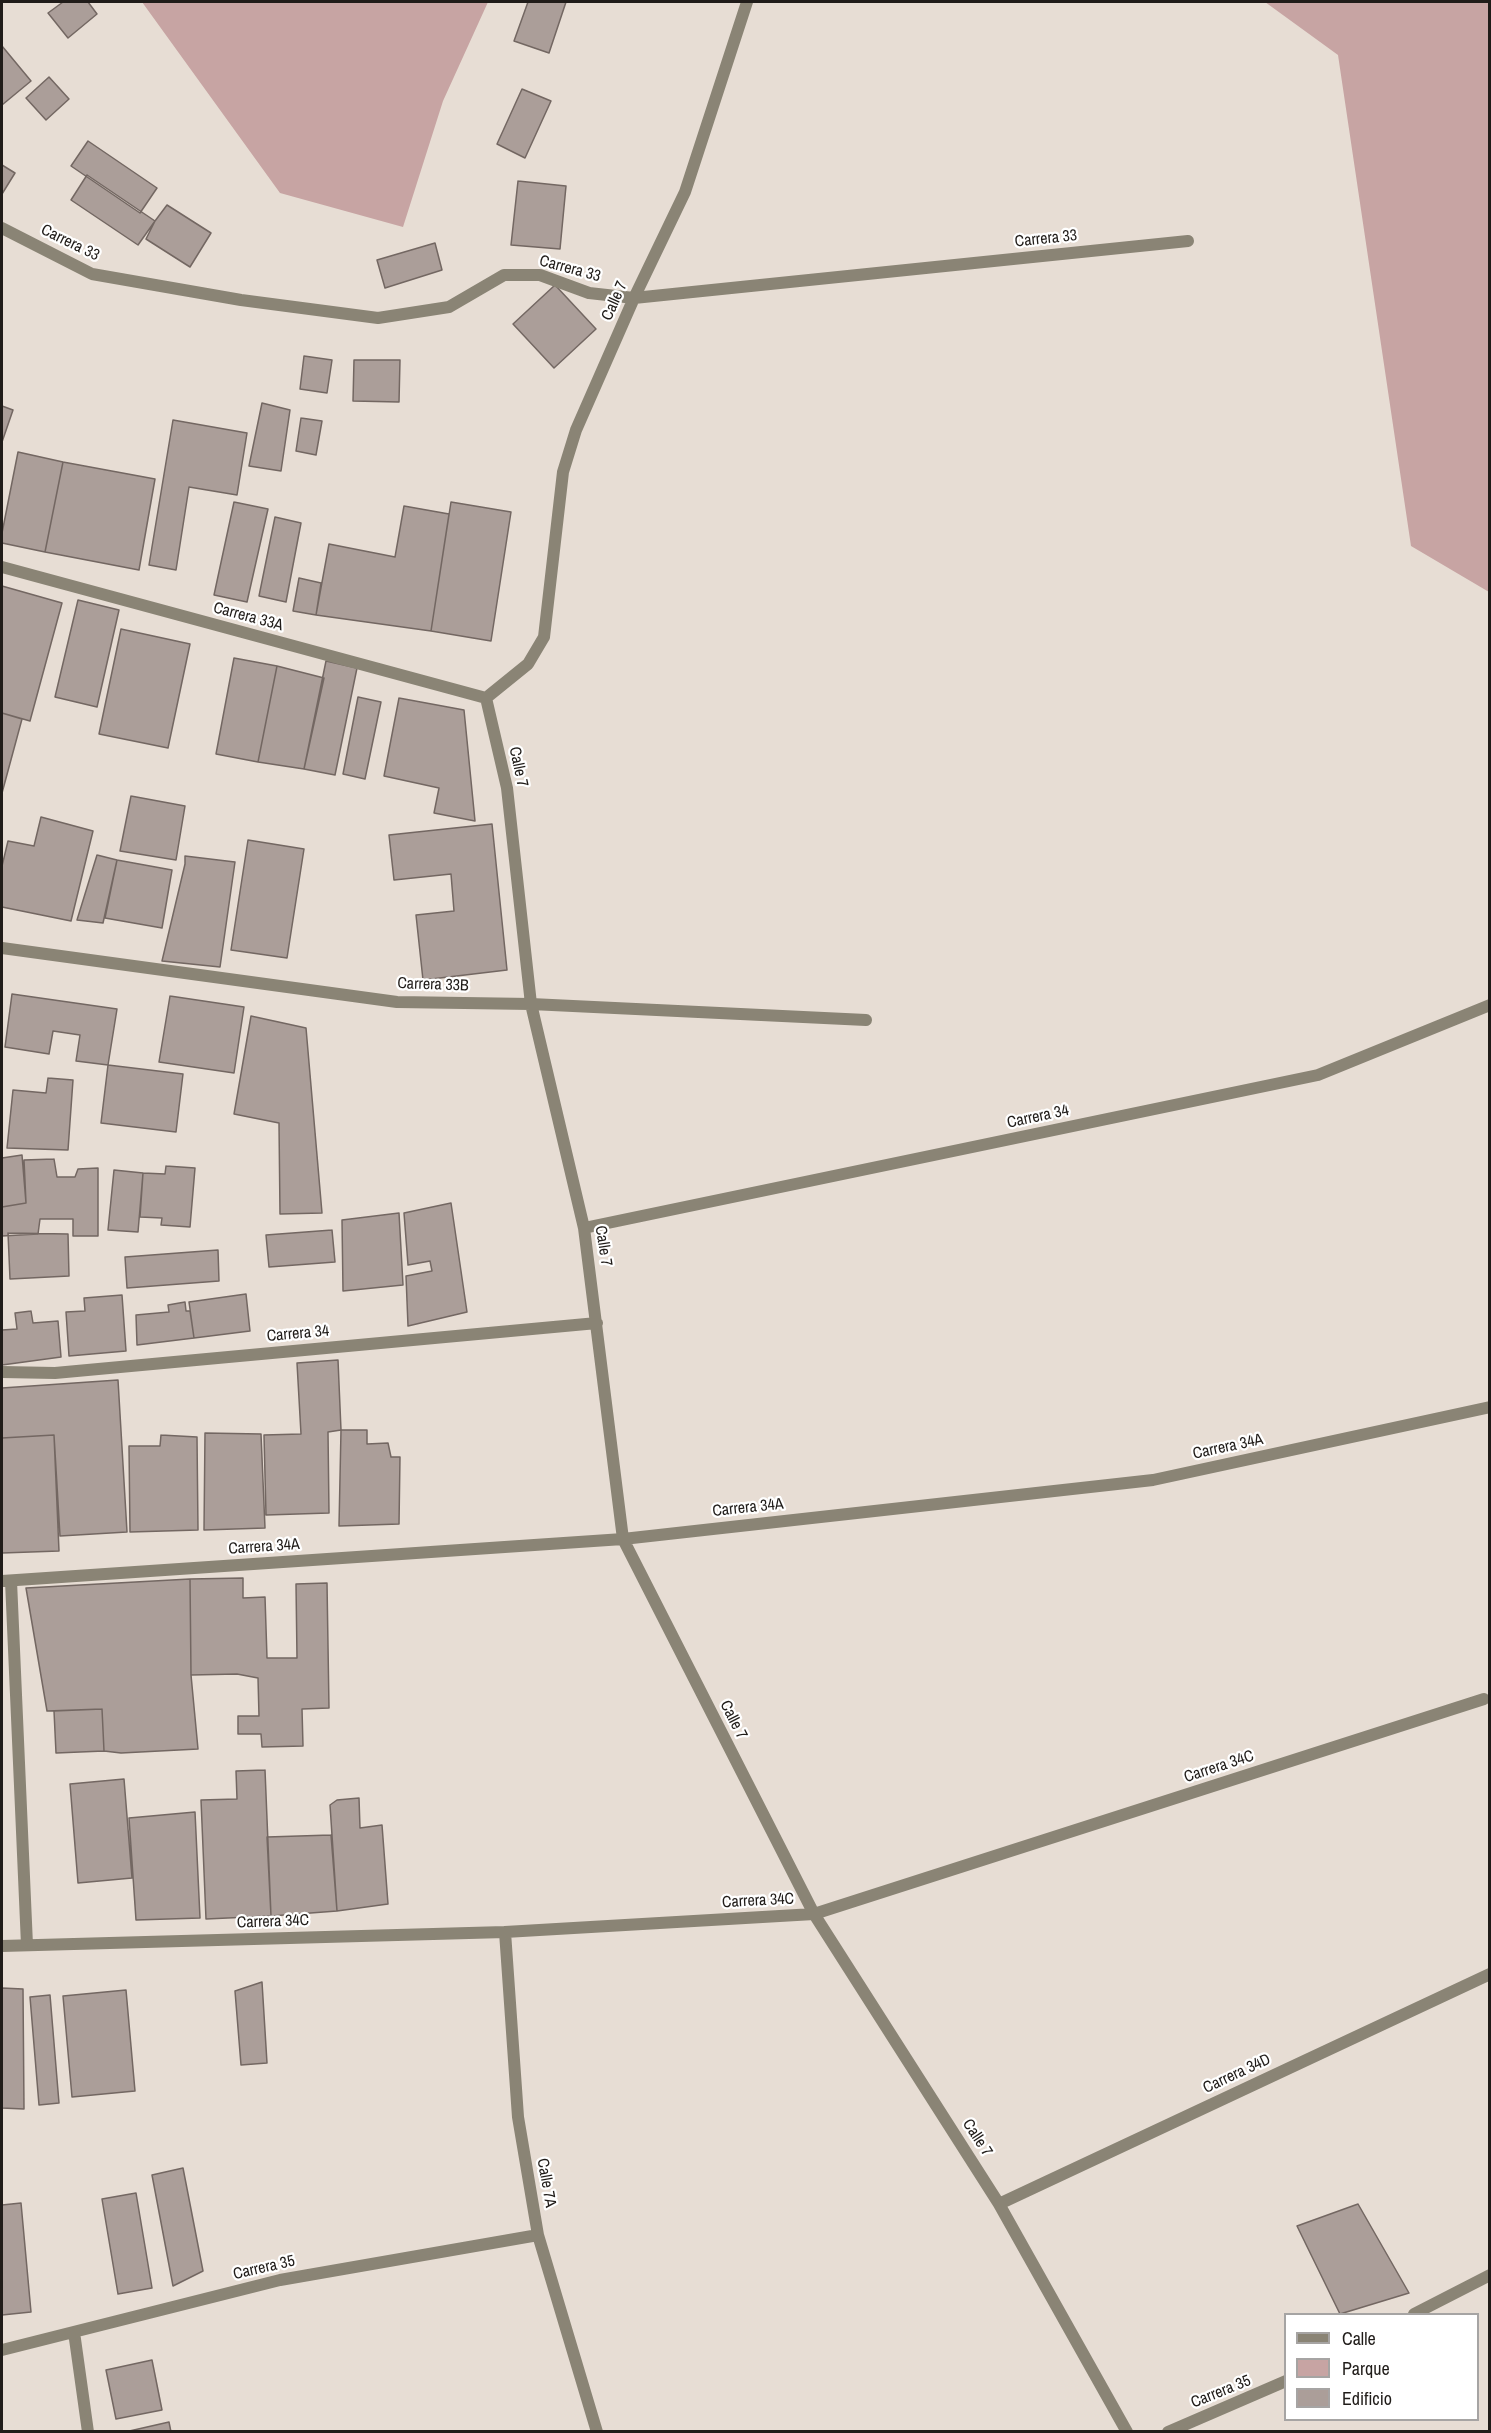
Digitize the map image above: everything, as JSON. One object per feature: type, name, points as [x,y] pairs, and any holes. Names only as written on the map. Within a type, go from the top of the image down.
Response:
[{"type":"street","name":"Calle 7","points":[[747,2],[685,192],[634,298],[576,430],[562,472],[544,637],[528,664],[486,698],[507,788],[531,1004],[584,1228],[623,1539],[814,1914],[999,2204],[1127,2432]]},
{"type":"street","name":"Carrera 33","points":[[2,228],[92,274],[242,300],[378,318],[449,307],[504,274],[540,275],[589,293],[634,298],[1188,241]]},
{"type":"street","name":"Carrera 33A","points":[[2,567],[486,698]]},
{"type":"street","name":"Carrera 33B","points":[[2,948],[397,1002],[531,1004],[866,1020]]},
{"type":"street","name":"Carrera 34","points":[[584,1228],[1318,1075],[1490,1005]]},
{"type":"street","name":"Carrera 34","points":[[2,1372],[55,1373],[597,1323]]},
{"type":"street","name":"Carrera 34A","points":[[6,1581],[623,1539],[1153,1480],[1490,1407]]},
{"type":"street","points":[[6,1581],[27,1945]]},
{"type":"street","name":"Carrera 34C","points":[[2,1946],[505,1932],[814,1914],[1484,1699]]},
{"type":"street","name":"Calle 7A","points":[[505,1932],[518,2117],[538,2235],[597,2432]]},
{"type":"street","name":"Carrera 34D","points":[[999,2204],[1490,1974]]},
{"type":"street","name":"Carrera 35","points":[[2,2350],[280,2280],[538,2235]]},
{"type":"street","points":[[1416,2313],[1490,2275]]},
{"type":"street","points":[[74,2332],[88,2432]]},
{"type":"street","name":"Carrera 35","points":[[1168,2432],[1284,2382]]},
{"type":"green space","points":[[142,2],[488,2],[443,101],[403,227],[280,193]]},
{"type":"green space","points":[[1265,2],[1489,2],[1489,592],[1411,546],[1338,55]]},
{"type":"building","points":[[63,2],[88,2],[97,14],[68,38],[48,13]]},
{"type":"building","points":[[528,2],[566,2],[549,53],[514,41]]},
{"type":"building","points":[[2,46],[31,81],[2,105]]},
{"type":"building","points":[[49,77],[69,99],[46,120],[26,98]]},
{"type":"building","points":[[522,89],[551,101],[525,158],[497,144]]},
{"type":"building","points":[[88,141],[157,188],[140,213],[71,166]]},
{"type":"building","points":[[2,165],[15,173],[2,194]]},
{"type":"building","points":[[87,175],[155,221],[138,245],[71,200]]},
{"type":"building","points":[[518,181],[566,186],[560,249],[511,245]]},
{"type":"building","points":[[167,205],[211,233],[190,267],[146,239],[155,221]]},
{"type":"building","points":[[435,243],[442,270],[385,288],[377,260]]},
{"type":"building","points":[[555,285],[596,329],[554,368],[513,324]]},
{"type":"building","points":[[304,356],[332,360],[327,393],[300,389]]},
{"type":"building","points":[[354,360],[400,360],[399,402],[353,401]]},
{"type":"building","points":[[262,403],[290,410],[281,471],[249,466]]},
{"type":"building","points":[[2,406],[13,410],[2,442]]},
{"type":"building","points":[[301,418],[322,421],[316,455],[296,451]]},
{"type":"building","points":[[173,420],[247,433],[237,495],[189,487],[176,570],[149,565]]},
{"type":"building","points":[[18,452],[63,462],[45,552],[2,543]]},
{"type":"building","points":[[63,462],[155,479],[139,570],[45,552]]},
{"type":"building","points":[[234,502],[268,509],[247,602],[214,595]]},
{"type":"building","points":[[451,502],[511,512],[491,641],[431,631]]},
{"type":"building","points":[[404,506],[449,514],[431,631],[316,615],[329,544],[395,557]]},
{"type":"building","points":[[275,517],[301,523],[286,602],[259,596]]},
{"type":"building","points":[[299,578],[321,583],[316,615],[293,611]]},
{"type":"building","points":[[2,586],[62,603],[30,721],[2,713]]},
{"type":"building","points":[[78,600],[119,610],[97,707],[55,697]]},
{"type":"building","points":[[121,629],[190,644],[168,748],[99,734]]},
{"type":"building","points":[[234,658],[277,666],[258,762],[216,754]]},
{"type":"building","points":[[326,661],[357,668],[335,775],[304,769]]},
{"type":"building","points":[[277,666],[324,678],[304,769],[258,762]]},
{"type":"building","points":[[358,697],[381,702],[365,779],[343,774]]},
{"type":"building","points":[[399,698],[464,710],[475,821],[434,813],[439,788],[384,776]]},
{"type":"building","points":[[2,713],[22,719],[2,793]]},
{"type":"building","points":[[131,796],[185,806],[176,860],[120,851]]},
{"type":"building","points":[[41,817],[93,831],[71,921],[2,907],[2,866],[8,841],[34,846]]},
{"type":"building","points":[[492,824],[507,970],[423,980],[416,915],[454,911],[451,874],[394,880],[389,835]]},
{"type":"building","points":[[248,840],[304,849],[287,958],[231,950]]},
{"type":"building","points":[[97,855],[117,860],[103,923],[77,920]]},
{"type":"building","points":[[185,856],[235,862],[220,967],[162,961]]},
{"type":"building","points":[[117,860],[172,870],[162,928],[105,918]]},
{"type":"building","points":[[12,994],[117,1009],[108,1065],[76,1061],[80,1035],[53,1031],[49,1054],[5,1047]]},
{"type":"building","points":[[170,996],[244,1007],[234,1073],[159,1062]]},
{"type":"building","points":[[251,1016],[306,1028],[322,1213],[280,1214],[279,1123],[234,1114]]},
{"type":"building","points":[[108,1065],[183,1074],[176,1132],[101,1123]]},
{"type":"building","points":[[48,1078],[73,1080],[68,1150],[7,1148],[13,1090],[46,1093]]},
{"type":"building","points":[[22,1155],[26,1203],[2,1207],[2,1158]]},
{"type":"building","points":[[54,1159],[57,1177],[75,1177],[78,1169],[98,1168],[98,1236],[73,1236],[73,1219],[40,1219],[38,1234],[2,1236],[2,1207],[26,1203],[24,1160]]},
{"type":"building","points":[[166,1166],[195,1168],[190,1227],[161,1225],[162,1218],[140,1217],[143,1173],[165,1174]]},
{"type":"building","points":[[114,1170],[143,1173],[138,1232],[108,1230]]},
{"type":"building","points":[[451,1203],[467,1312],[408,1326],[406,1276],[432,1271],[430,1261],[408,1265],[404,1213]]},
{"type":"building","points":[[399,1213],[403,1285],[343,1291],[342,1220]]},
{"type":"building","points":[[332,1230],[335,1262],[269,1267],[266,1235]]},
{"type":"building","points":[[8,1233],[68,1234],[69,1276],[10,1279]]},
{"type":"building","points":[[218,1250],[219,1281],[127,1288],[125,1257]]},
{"type":"building","points":[[246,1294],[250,1331],[194,1338],[189,1302]]},
{"type":"building","points":[[122,1295],[126,1351],[69,1356],[66,1312],[85,1311],[84,1298]]},
{"type":"building","points":[[185,1302],[186,1311],[190,1311],[194,1338],[137,1345],[136,1315],[169,1312],[168,1305]]},
{"type":"building","points":[[31,1311],[33,1323],[58,1321],[61,1357],[2,1365],[2,1330],[17,1329],[15,1313]]},
{"type":"building","points":[[338,1360],[341,1430],[328,1432],[329,1513],[266,1515],[264,1435],[301,1434],[297,1363]]},
{"type":"building","points":[[118,1380],[127,1532],[60,1536],[54,1435],[2,1438],[2,1388]]},
{"type":"building","points":[[341,1430],[367,1430],[367,1444],[388,1443],[391,1457],[400,1457],[399,1524],[339,1526]]},
{"type":"building","points":[[205,1433],[261,1434],[265,1528],[204,1530]]},
{"type":"building","points":[[54,1435],[59,1551],[2,1553],[2,1438]]},
{"type":"building","points":[[161,1435],[197,1437],[198,1530],[130,1532],[129,1446],[160,1446]]},
{"type":"building","points":[[243,1578],[243,1598],[265,1597],[267,1658],[297,1658],[296,1584],[327,1583],[329,1708],[302,1709],[303,1746],[262,1747],[261,1734],[238,1734],[238,1716],[259,1716],[258,1678],[237,1674],[191,1675],[190,1579]]},
{"type":"building","points":[[190,1579],[191,1675],[198,1749],[121,1753],[104,1751],[102,1709],[47,1711],[26,1588]]},
{"type":"building","points":[[102,1709],[104,1751],[56,1753],[54,1711]]},
{"type":"building","points":[[265,1770],[271,1916],[206,1919],[201,1800],[237,1799],[236,1771]]},
{"type":"building","points":[[124,1779],[132,1878],[78,1883],[70,1784]]},
{"type":"building","points":[[359,1798],[360,1828],[382,1825],[388,1904],[337,1911],[330,1805],[337,1800]]},
{"type":"building","points":[[195,1812],[200,1918],[136,1920],[129,1818]]},
{"type":"building","points":[[331,1835],[337,1911],[271,1916],[267,1837]]},
{"type":"building","points":[[262,1982],[267,2063],[241,2065],[235,1991]]},
{"type":"building","points":[[2,1988],[23,1989],[24,2109],[2,2108]]},
{"type":"building","points":[[126,1990],[135,2091],[72,2097],[63,1996]]},
{"type":"building","points":[[50,1995],[59,2103],[39,2105],[30,1997]]},
{"type":"building","points":[[183,2168],[203,2271],[173,2286],[152,2175]]},
{"type":"building","points":[[136,2193],[152,2288],[118,2294],[102,2199]]},
{"type":"building","points":[[21,2203],[31,2312],[2,2315],[2,2205]]},
{"type":"building","points":[[1358,2204],[1409,2293],[1340,2313],[1297,2226]]},
{"type":"building","points":[[152,2360],[162,2410],[116,2419],[106,2370]]},
{"type":"building","points":[[169,2422],[171,2432],[125,2432]]}]
